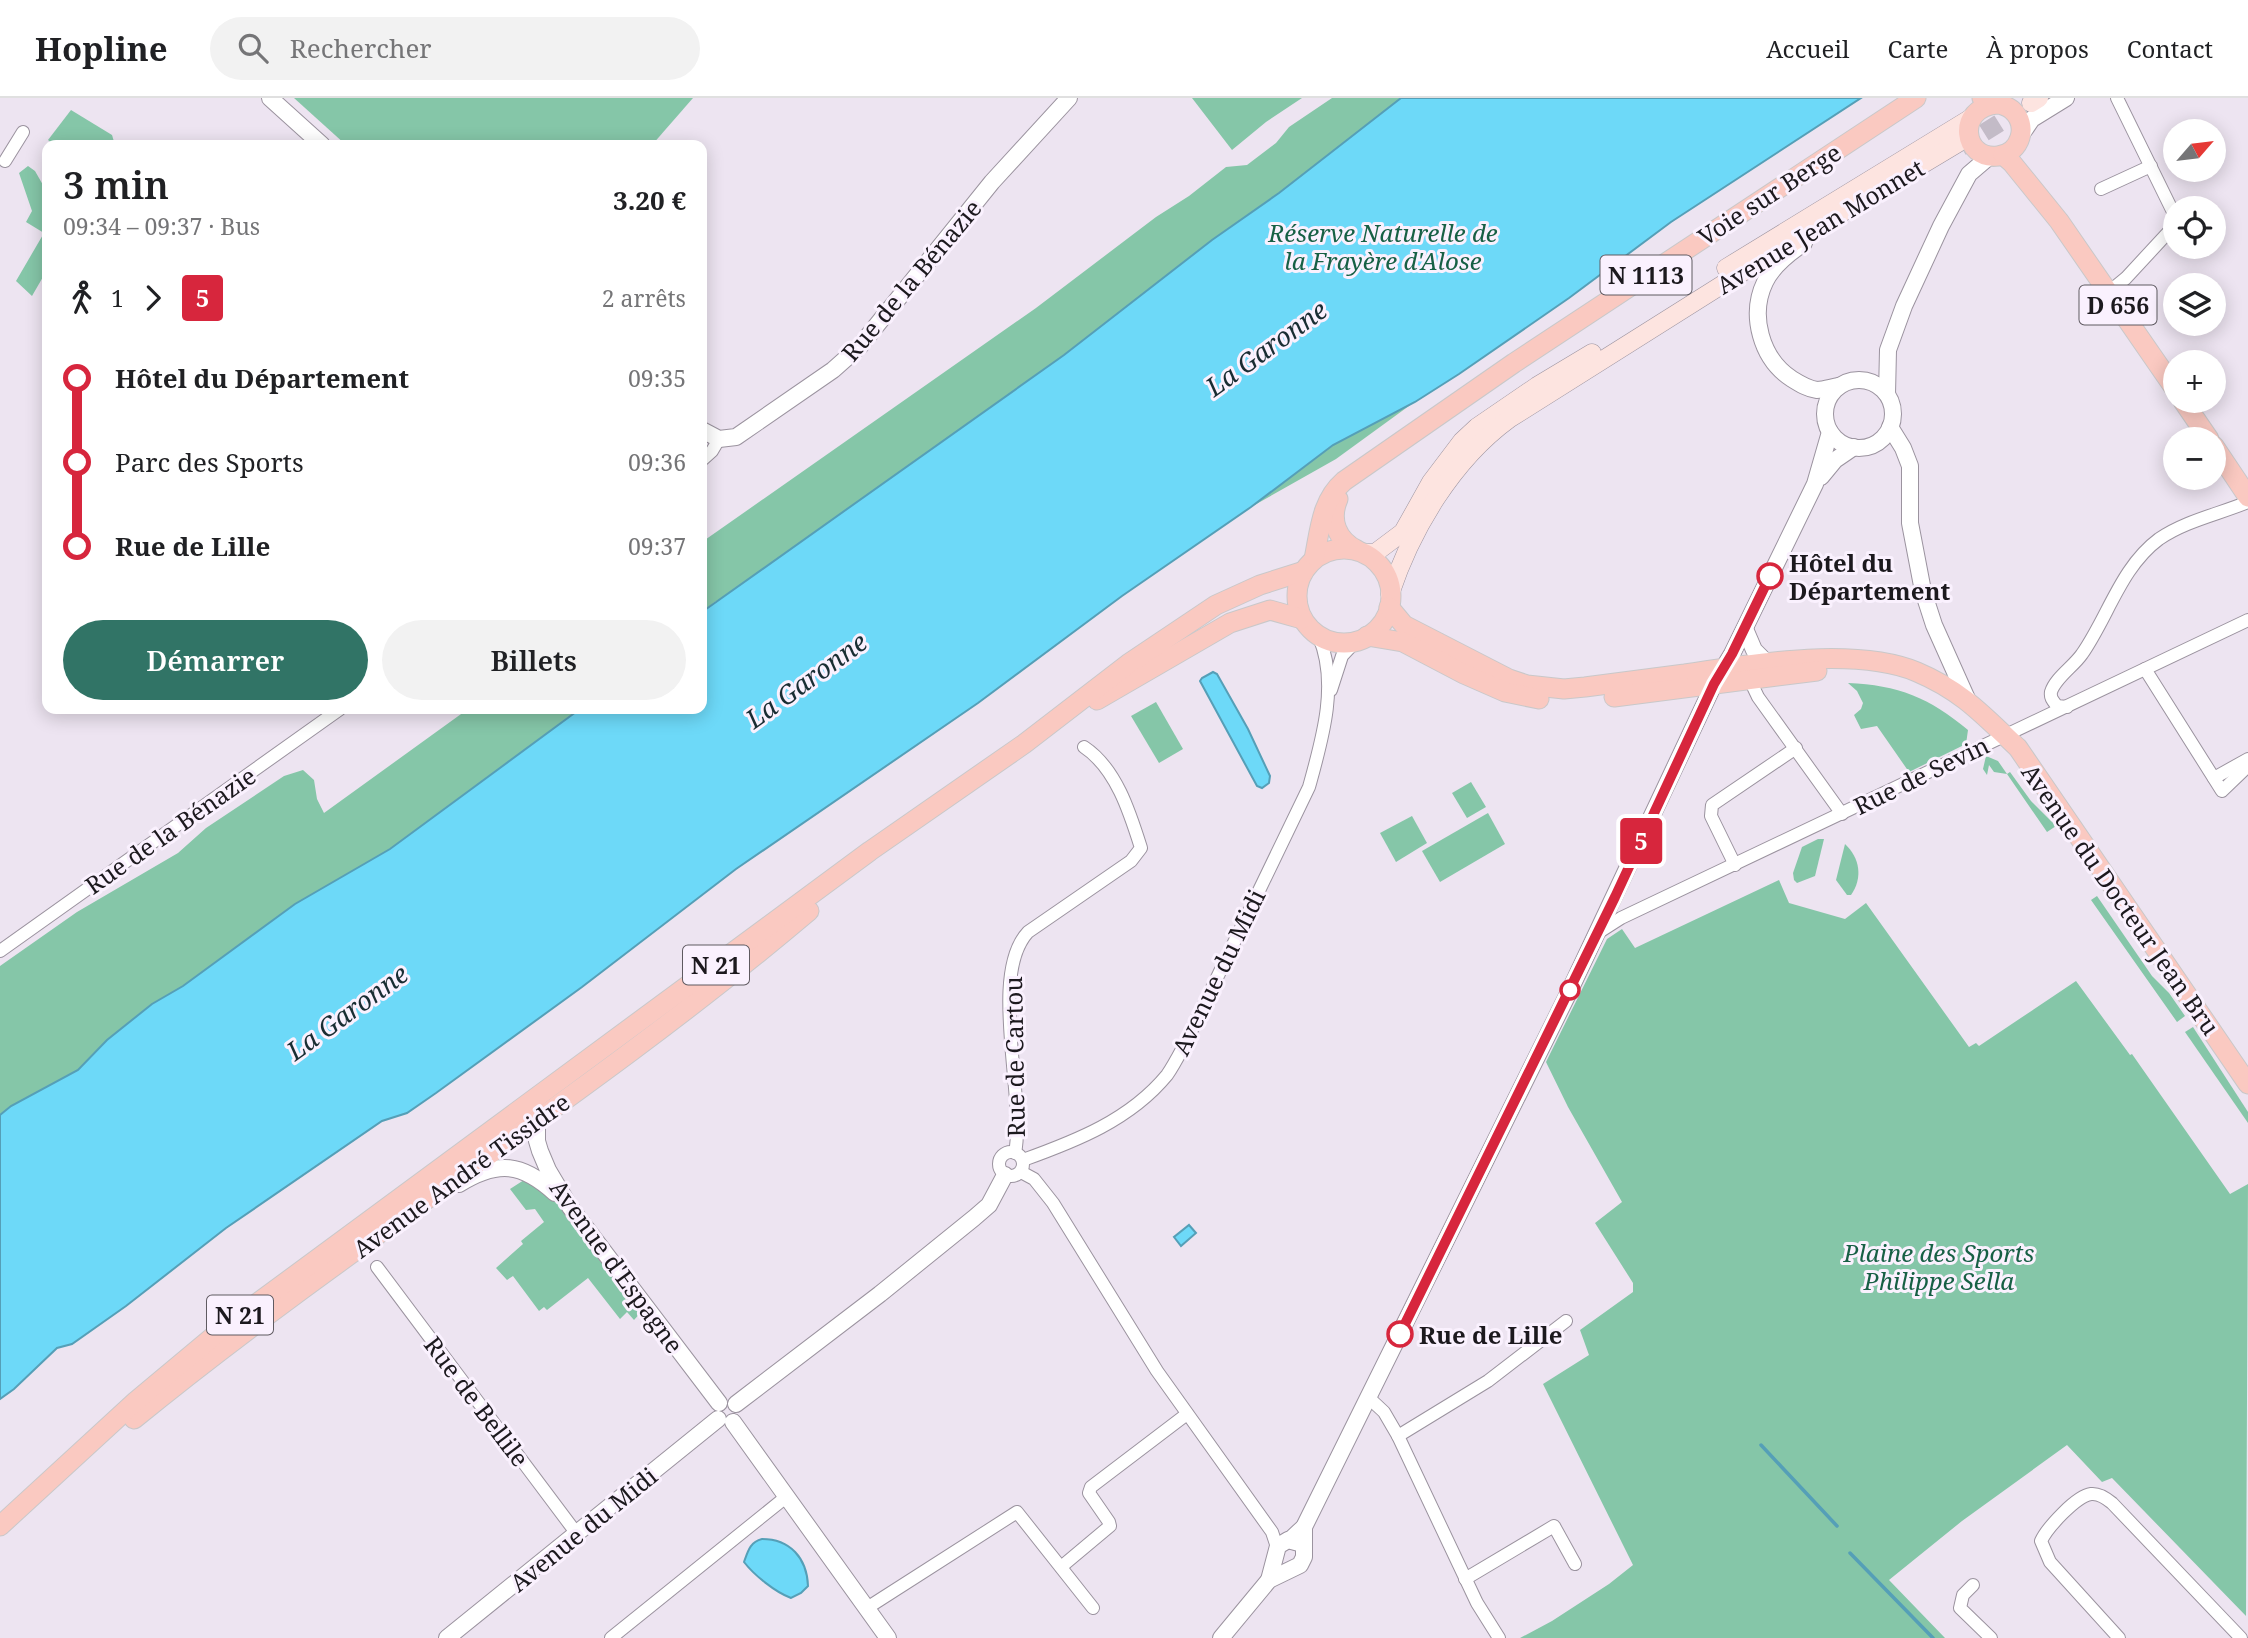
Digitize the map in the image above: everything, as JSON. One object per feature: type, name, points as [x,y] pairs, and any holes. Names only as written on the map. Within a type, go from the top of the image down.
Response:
[{"type":"main road","name":"Voie sur Berge","points":[[1381,458],[1514,363],[1916,98]]},
{"type":"main road","points":[[1664,309],[1978,106],[2013,111],[2021,126],[2020,139],[2015,148],[1974,148],[1969,134],[1978,106]]},
{"type":"main road","name":"D 656","points":[[2020,139],[2027,164],[2059,221]]},
{"type":"main road","name":"D 656","points":[[1974,148],[2012,163],[2059,221],[2163,371]]},
{"type":"main road","name":"Avenue Jean Monnet","points":[[1361,551],[1375,552],[1403,533],[1431,482],[1455,449],[1477,427],[1537,386],[1664,309],[1974,148]]},
{"type":"main road","name":"Avenue Jean Monnet","points":[[1390,600],[1396,577],[1440,491],[1485,436],[1717,287],[1974,148]]},
{"type":"main road","name":"N 1113","points":[[1361,551],[1346,544],[1339,535],[1334,509],[1347,488],[1381,458]]},
{"type":"main road","name":"N 1113","points":[[1309,565],[1324,510],[1334,490],[1381,458]]},
{"type":"main road","points":[[2226,465],[2248,499]]},
{"type":"main road","points":[[1719,676],[1564,689],[1527,685],[1467,659],[1404,625],[1390,600],[1383,570],[1375,560],[1361,551],[1335,550],[1309,565],[1299,583],[1302,619],[1319,637],[1334,642],[1362,638],[1403,642],[1505,692],[1551,701],[1587,700],[1747,672],[1880,673],[1910,681],[1948,700],[2006,741]]},
{"type":"main road","name":"Avenue André Tissidre","points":[[0,1526],[151,1387],[239,1317],[860,859],[1024,744],[1097,686],[1207,610],[1240,593],[1309,565]]},
{"type":"main road","points":[[1362,638],[1382,623],[1390,600]]},
{"type":"main road","name":"Avenue André Tissidre","points":[[1024,744],[1217,629],[1270,610],[1302,619]]},
{"type":"main road","points":[[1747,672],[1767,663],[1787,660],[1864,660],[1916,671],[1968,701],[2006,741]]},
{"type":"main road","name":"Avenue du Docteur Jean Bru","points":[[2006,741],[2036,793],[2062,812],[2248,1084]]},
{"type":"main road","name":"Avenue André Tissidre","points":[[0,1533],[147,1408],[662,1027],[796,922],[922,817]]},
{"type":"street","points":[[270,98],[316,140]]},
{"type":"street","name":"Rue de la Bénazie","points":[[707,456],[719,439],[736,437],[846,360],[873,332],[992,182],[1069,98]]},
{"type":"street","points":[[2020,139],[2032,118],[2066,98]]},
{"type":"street","points":[[2117,98],[2165,196]]},
{"type":"street","points":[[5,161],[23,132]]},
{"type":"street","points":[[1886,394],[1888,350],[1904,306],[1948,211],[1959,174],[1974,148]]},
{"type":"street","points":[[1839,386],[1826,403],[1825,414],[1830,432],[1844,445],[1867,447],[1877,443],[1891,427],[1893,410],[1880,387],[1864,380],[1851,380],[1839,386],[1816,390],[1786,375],[1773,361],[1760,332],[1758,314],[1766,280],[1791,252],[1974,148]]},
{"type":"street","points":[[2101,189],[2151,166]]},
{"type":"street","points":[[2109,292],[2126,278],[2163,238]]},
{"type":"street","points":[[1864,380],[1888,350]]},
{"type":"street","points":[[1891,427],[1910,466],[1910,523],[1923,591],[1934,625],[1968,701]]},
{"type":"street","points":[[1221,1638],[1269,1580],[1284,1544],[1304,1527],[1815,484],[1830,432]]},
{"type":"street","points":[[707,433],[719,439]]},
{"type":"street","points":[[1815,484],[1835,460],[1853,447]]},
{"type":"street","points":[[2039,720],[2044,699],[2081,655],[2131,569],[2148,549],[2173,531],[2248,499]]},
{"type":"street","name":"Rue de Sevin","points":[[1596,934],[1621,918],[1842,814],[2006,741],[2039,720],[2248,620]]},
{"type":"street","points":[[1745,629],[1755,650],[1767,663]]},
{"type":"street","name":"Avenue du Midi","points":[[1016,1165],[1086,1136],[1143,1100],[1168,1073],[1186,1042],[1307,792],[1322,743],[1326,711],[1327,661],[1319,637]]},
{"type":"street","name":"Avenue du Midi","points":[[1326,711],[1342,656],[1362,638]]},
{"type":"street","points":[[2144,669],[2222,791],[2248,766]]},
{"type":"street","points":[[1747,672],[1758,697],[1842,814]]},
{"type":"street","points":[[2052,689],[2053,702],[2057,706],[2067,707]]},
{"type":"street","name":"Rue de la Bénazie","points":[[0,951],[333,714]]},
{"type":"street","name":"Rue de Cartou","points":[[1084,747],[1096,754],[1107,768],[1125,804],[1141,848],[1131,860],[1028,932],[1017,945],[1011,973],[1011,1056],[1018,1124],[1016,1165],[1034,1179],[1053,1203],[1157,1371],[1284,1544]]},
{"type":"street","points":[[1735,865],[1711,816],[1712,805],[1796,748]]},
{"type":"street","points":[[2214,778],[2248,759]]},
{"type":"street","name":"Avenue d'Espagne","points":[[537,1120],[540,1151],[570,1207],[719,1402]]},
{"type":"street","points":[[736,1404],[977,1216],[989,1205],[1016,1165]]},
{"type":"street","name":"Avenue d'Espagne","points":[[364,1245],[467,1180],[482,1173],[509,1168],[527,1171],[540,1179],[570,1207]]},
{"type":"street","name":"Rue de Bellile","points":[[377,1267],[577,1534]]},
{"type":"street","points":[[1398,1436],[1488,1381],[1566,1321]]},
{"type":"street","points":[[1369,1398],[1384,1412],[1398,1436],[1465,1579],[1499,1638]]},
{"type":"street","points":[[725,1421],[739,1413],[736,1404],[730,1400],[719,1402],[715,1409],[786,1497],[888,1638]]},
{"type":"street","points":[[1061,1567],[1110,1527],[1109,1521],[1089,1493],[1090,1487],[1187,1414]]},
{"type":"street","name":"Avenue du Midi","points":[[447,1638],[725,1421]]},
{"type":"street","points":[[2119,1638],[2050,1562],[2041,1541],[2044,1534],[2068,1509],[2089,1494],[2101,1496],[2112,1503],[2241,1638]]},
{"type":"street","points":[[611,1638],[786,1497]]},
{"type":"street","points":[[867,1608],[1017,1512],[1093,1608]]},
{"type":"street","points":[[1465,1579],[1554,1526],[1575,1564]]},
{"type":"street","points":[[1269,1580],[1297,1568],[1303,1562],[1284,1544]]},
{"type":"street","points":[[1284,1544],[1278,1564],[1288,1570]]},
{"type":"street","points":[[1973,1585],[1963,1595],[1960,1608],[1992,1638]]},
{"type":"green space","points":[[294,98],[693,98],[656,140],[340,140]]},
{"type":"green space","points":[[1192,98],[1302,98],[1266,122],[1232,150]]},
{"type":"green space","name":"Réserve Naturelle de la Frayère d'Alose","points":[[1332,98],[1858,98],[1671,222],[1574,294],[1435,387],[1336,459],[1251,507],[716,601],[707,608],[707,538],[1036,308],[1226,167],[1247,165],[1276,143],[1289,127]]},
{"type":"green space","points":[[71,110],[112,135],[114,140],[48,140]]},
{"type":"green space","points":[[28,166],[35,171],[42,183],[42,232],[26,222],[32,211],[19,173]]},
{"type":"green space","points":[[42,236],[42,279],[32,296],[16,281]]},
{"type":"green space","points":[[1848,683],[1898,690],[1927,702],[1968,730],[1966,744],[1909,772],[1877,726],[1861,729],[1854,715],[1863,703],[1857,691]]},
{"type":"green space","points":[[1156,702],[1183,749],[1159,763],[1131,716]]},
{"type":"green space","points":[[461,714],[573,714],[390,849],[295,904],[183,986],[152,1004],[107,1040],[78,1070],[11,1106],[0,1115],[0,966],[77,912],[178,853],[206,828],[284,776],[303,770],[314,780],[317,799],[324,813]]},
{"type":"green space","points":[[1986,756],[1998,761],[2007,774],[1994,772],[1989,765],[1987,775],[1983,769]]},
{"type":"green space","points":[[2010,772],[2031,801],[2056,826],[2047,832],[2007,774]]},
{"type":"green space","points":[[1471,782],[1486,807],[1467,818],[1452,793]]},
{"type":"green space","points":[[1488,813],[1505,844],[1440,882],[1422,851]]},
{"type":"green space","points":[[1412,816],[1427,843],[1396,862],[1380,833]]},
{"type":"green space","points":[[1824,839],[1815,876],[1797,883],[1793,873],[1802,847]]},
{"type":"green space","points":[[1845,844],[1854,855],[1858,868],[1857,882],[1851,895],[1847,895],[1836,880]]},
{"type":"green space","name":"Plaine des Sports Philippe Sella","points":[[1779,880],[1789,903],[1845,919],[1866,903],[1969,1047],[1976,1043],[1979,1046],[2076,981],[2130,1055],[2132,1054],[2230,1194],[2248,1184],[2246,1616],[2112,1478],[2102,1482],[2067,1445],[1962,1521],[1889,1580],[1945,1638],[1520,1638],[1552,1621],[1633,1565],[1543,1384],[1589,1355],[1580,1330],[1633,1292],[1633,1283],[1595,1223],[1622,1202],[1568,1107],[1546,1062],[1607,939],[1622,929],[1635,948]]},
{"type":"green space","points":[[2097,896],[2152,976],[2169,993],[2185,1016],[2177,1022],[2091,900]]},
{"type":"green space","points":[[2193,1027],[2248,1112],[2248,1123],[2185,1032]]},
{"type":"green space","points":[[524,1180],[539,1184],[561,1205],[643,1310],[634,1320],[627,1312],[620,1319],[588,1278],[547,1310],[544,1307],[539,1311],[513,1276],[507,1280],[496,1268],[523,1244],[521,1241],[544,1222],[535,1209],[526,1210],[510,1189]]},
{"type":"water","name":"La Garonne","points":[[1401,98],[1861,98],[1671,222],[1569,298],[1459,374],[1415,402],[1333,445],[978,703],[736,869],[582,987],[436,1093],[407,1113],[382,1121],[226,1228],[126,1306],[72,1344],[57,1348],[0,1399],[0,1115],[11,1106],[78,1070],[107,1040],[152,1004],[183,986],[295,904],[390,849],[573,714],[707,714],[707,608],[1064,355],[1212,240],[1279,193]]},
{"type":"water","points":[[1213,672],[1217,674],[1248,729],[1270,776],[1269,783],[1262,788],[1257,786],[1200,681]]},
{"type":"water","points":[[1189,1225],[1196,1233],[1181,1246],[1174,1237]]},
{"type":"water","points":[[762,1539],[781,1542],[795,1552],[807,1576],[808,1586],[801,1593],[791,1598],[785,1595],[765,1583],[744,1562],[752,1545]]},
{"type":"waterway","points":[[1761,1445],[1837,1526]]},
{"type":"waterway","points":[[1850,1553],[1933,1638]]},
{"type":"tunnel","points":[[1961,147],[2025,107]]},
{"type":"bus line","name":"5","points":[[1400,1334],[1615,897],[1714,684],[1745,629],[1770,576]]},
{"type":"place","name":"Hôtel du Département","points":[[1770,576]]},
{"type":"place","name":"Rue de Lille","points":[[1400,1334]]}]
